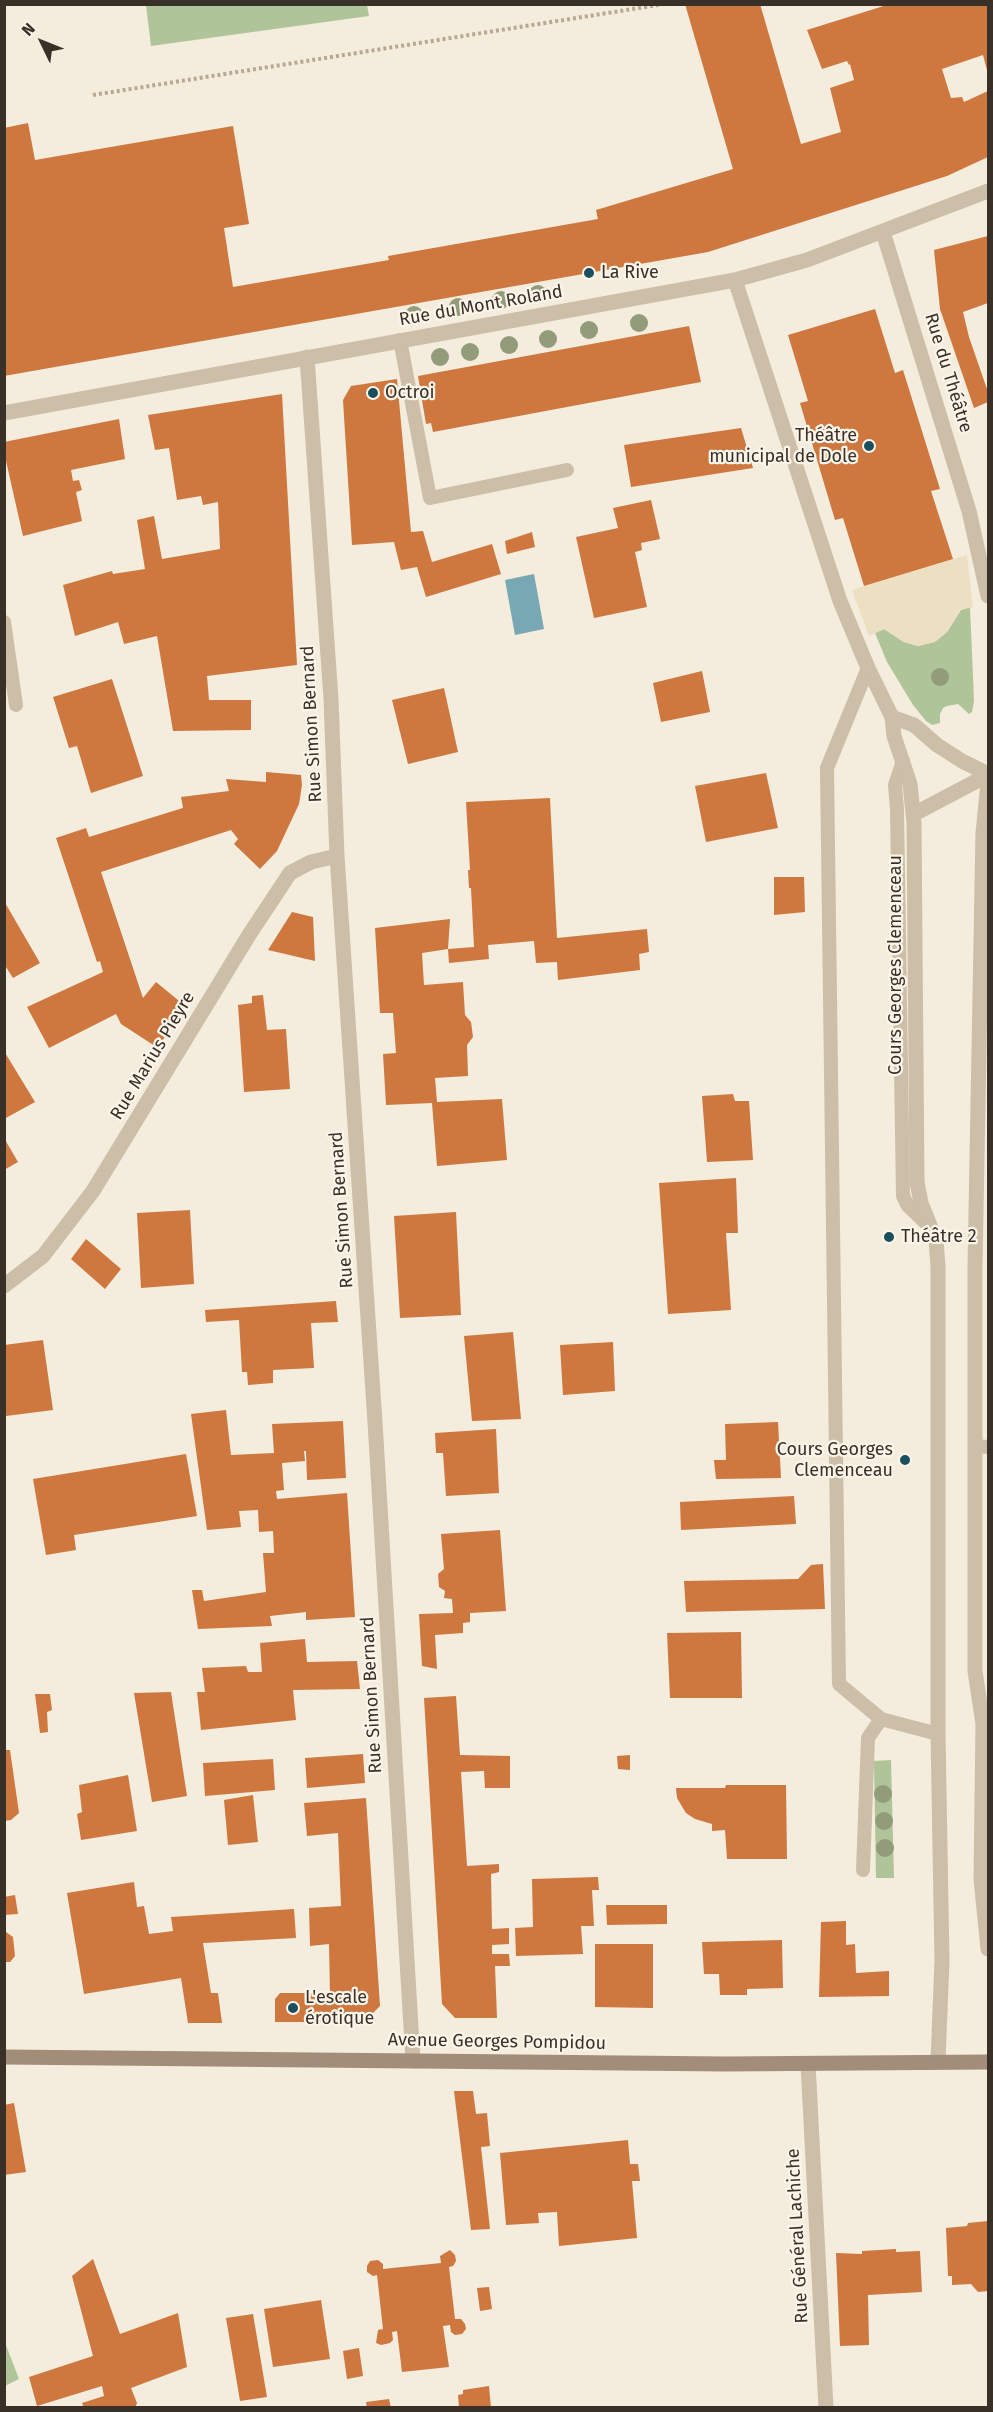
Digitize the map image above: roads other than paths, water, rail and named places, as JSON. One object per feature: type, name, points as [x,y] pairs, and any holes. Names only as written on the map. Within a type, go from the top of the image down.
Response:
[{"type":"main road","name":"Avenue Georges Pompidou","points":[[7,2055],[808,2064],[988,2062]]},
{"type":"street","name":"Rue du Mont Roland","points":[[4,412],[735,280],[807,260],[988,191]]},
{"type":"street","name":"Rue du Théâtre","points":[[883,232],[969,511],[988,596]]},
{"type":"street","name":"Cours Georges Clemenceau","points":[[735,280],[840,601],[867,668],[892,717],[894,736],[910,784],[914,814],[917,1182],[921,1203],[936,1240],[938,1267],[938,1734],[942,1961],[938,2061]]},
{"type":"street","name":"Rue Simon Bernard","points":[[307,357],[331,699],[337,856],[377,1446],[413,2061]]},
{"type":"street","points":[[892,717],[914,726],[937,746],[988,774]]},
{"type":"street","points":[[914,814],[988,774]]},
{"type":"street","points":[[988,783],[983,833],[975,1267],[982,1447],[975,1671],[986,1723],[981,1880],[988,1949]]},
{"type":"street","name":"Rue Marius Pieyre","points":[[4,1286],[43,1256],[93,1191],[237,955],[290,873],[311,862],[337,856]]},
{"type":"street","name":"Rue Général Lachiche","points":[[808,2064],[826,2408]]},
{"type":"lane","points":[[400,340],[430,498],[567,470]]},
{"type":"lane","points":[[4,622],[16,705]]},
{"type":"lane","points":[[867,668],[827,768],[839,1684],[881,1719],[938,1734]]},
{"type":"lane","points":[[903,761],[895,785],[903,1196],[909,1206],[933,1230]]},
{"type":"lane","points":[[863,1870],[868,1738],[881,1719]]},
{"type":"water","points":[[534,574],[544,629],[515,635],[505,580]]},
{"type":"place","name":"La Rive","points":[[589,273]]},
{"type":"place","name":"Octroi","points":[[373,393]]},
{"type":"place","name":"Théâtre municipal de Dole","points":[[869,446]]},
{"type":"place","name":"Théâtre 2","points":[[889,1237]]},
{"type":"place","name":"Cours Georges Clemenceau","points":[[905,1460]]},
{"type":"place","name":"L'escale érotique","points":[[293,2008]]}]
